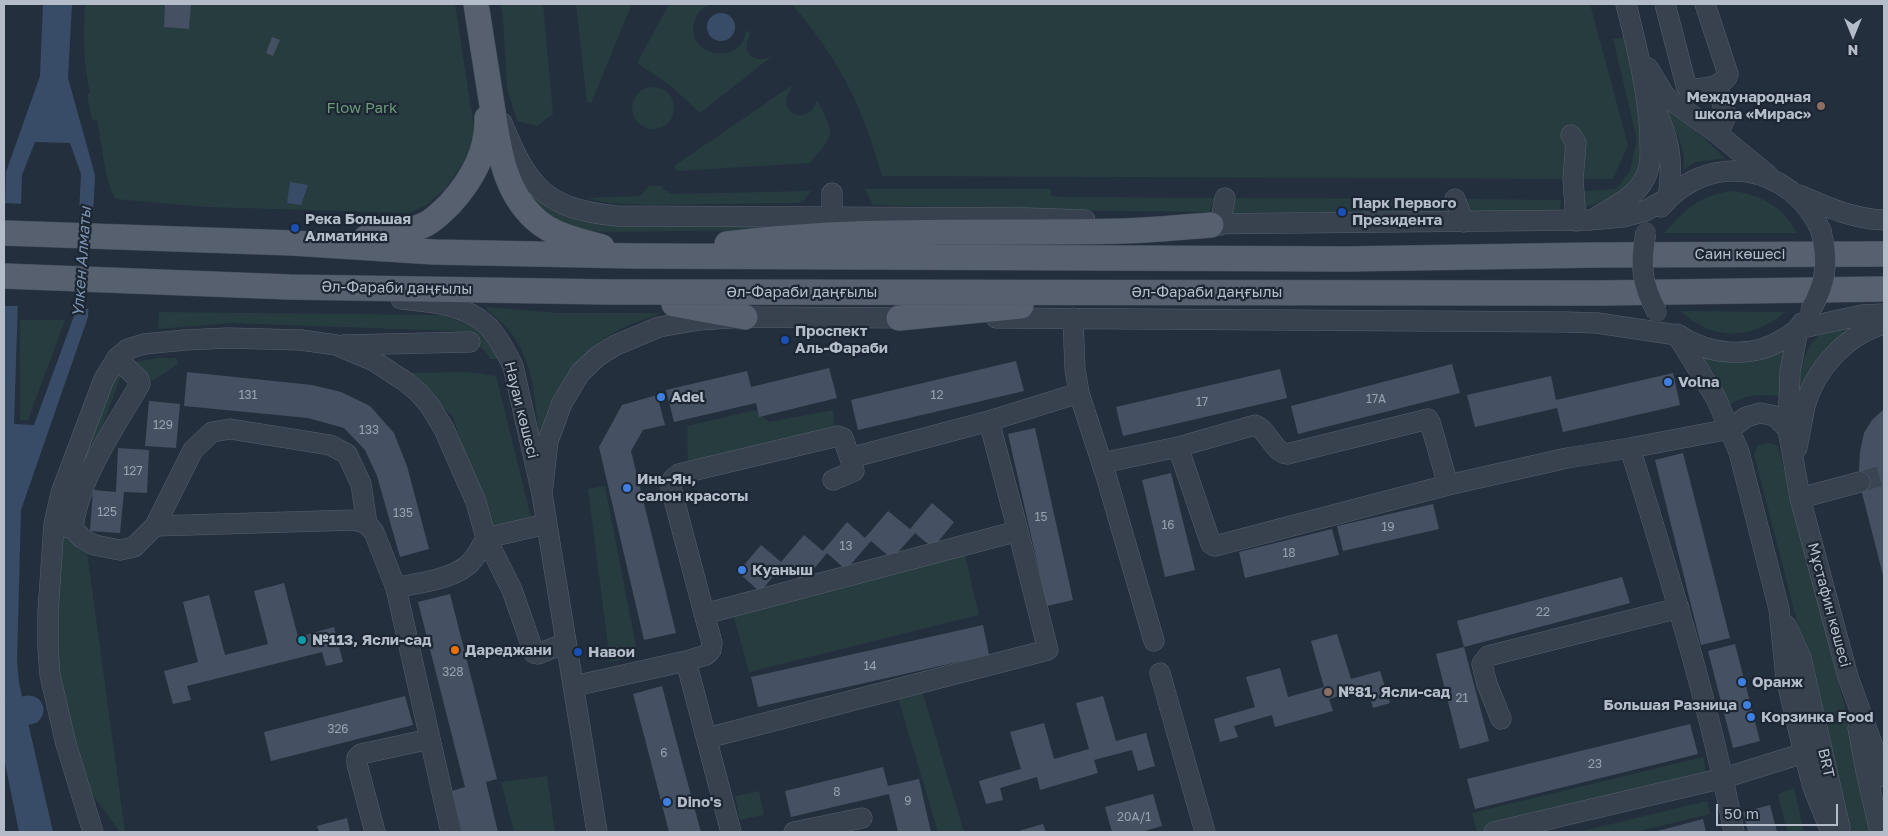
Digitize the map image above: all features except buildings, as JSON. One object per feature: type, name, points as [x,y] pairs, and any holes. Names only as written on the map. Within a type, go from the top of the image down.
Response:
[{"type":"main road","points":[[476,4],[500,154],[505,173],[522,205],[536,220],[554,231],[572,239],[636,256]]},
{"type":"main road","points":[[292,243],[376,237],[409,231],[427,224],[444,210],[463,190],[477,169],[487,126],[486,71]]},
{"type":"main road","points":[[4,232],[292,243],[434,252],[636,256],[773,238],[835,234],[1126,231],[1215,225]]},
{"type":"main road","name":"Саин көшесі","points":[[636,256],[1347,259],[1596,255],[1884,254]]},
{"type":"main road","name":"Әл-Фараби даңғылы","points":[[4,276],[289,287],[610,292],[1600,293],[1884,289]]},
{"type":"main road","points":[[610,292],[745,317]]},
{"type":"main road","points":[[899,318],[1187,292]]},
{"type":"street","points":[[1583,221],[1621,204],[1635,192],[1645,178],[1649,167],[1649,107],[1626,4]]},
{"type":"street","points":[[1665,4],[1686,85],[1689,89],[1715,86],[1726,80],[1728,74],[1705,4]]},
{"type":"street","points":[[1637,48],[1665,96],[1794,193],[1808,208],[1816,219],[1821,231],[1826,262],[1823,282],[1810,311],[1798,329],[1774,346],[1750,352],[1721,352],[1699,346],[1678,335]]},
{"type":"street","points":[[1715,86],[1720,95],[1726,116],[1718,134]]},
{"type":"street","points":[[1646,88],[1668,140],[1672,173],[1668,198],[1656,212],[1646,232],[1642,268],[1645,288],[1657,312],[1678,335],[1716,398],[1739,452],[1779,610],[1786,678],[1806,761],[1813,787],[1831,832]]},
{"type":"street","points":[[490,95],[522,168],[535,185],[568,207],[590,214],[617,216],[1025,218],[1215,225],[1583,221],[1623,217],[1645,211],[1668,198],[1686,184],[1708,174],[1730,171],[1754,173],[1776,180]]},
{"type":"street","points":[[1571,135],[1576,143],[1573,179],[1583,221]]},
{"type":"street","points":[[832,193],[832,218]]},
{"type":"street","points":[[1794,193],[1837,212],[1872,220],[1884,220]]},
{"type":"street","points":[[1215,225],[1225,198]]},
{"type":"street","points":[[1455,199],[1464,222]]},
{"type":"street","name":"Науаи көшесі","points":[[289,287],[436,303],[456,308],[471,314],[488,326],[503,347],[512,366],[542,494],[598,832]]},
{"type":"street","points":[[1798,329],[1862,315],[1884,314]]},
{"type":"street","name":"Науаи көшесі","points":[[542,494],[548,440],[562,403],[580,373],[598,356],[616,345],[659,327],[699,320],[745,317]]},
{"type":"street","name":"Әл-Фараби даңғылы","points":[[745,317],[1574,322],[1597,323],[1678,335]]},
{"type":"street","points":[[1073,318],[1075,369],[1079,393],[1102,463],[1154,641]]},
{"type":"street","points":[[1794,465],[1806,405],[1814,384],[1826,364],[1854,339],[1873,327],[1884,324]]},
{"type":"street","name":"Мұcтафин көшесі","points":[[1798,329],[1790,372],[1788,429],[1800,498],[1848,677],[1880,752],[1884,777]]},
{"type":"street","points":[[94,831],[66,744],[50,675],[48,612],[63,526],[61,493],[100,388],[110,367],[128,349],[144,344],[185,340],[270,338],[336,345],[470,342]]},
{"type":"street","points":[[336,345],[374,361],[406,382],[430,406],[444,429],[476,502],[486,538],[512,590],[534,653],[538,654],[566,643]]},
{"type":"street","points":[[63,526],[75,510],[81,490],[140,384],[139,380],[117,358]]},
{"type":"street","points":[[850,458],[989,421],[1079,393]]},
{"type":"street","points":[[1178,446],[1211,544],[1215,546],[1448,485],[1567,458],[1730,429],[1746,417],[1760,413],[1775,416],[1788,429]]},
{"type":"street","points":[[1102,463],[1178,446],[1255,425],[1262,428],[1279,451],[1287,454],[1428,419],[1448,485]]},
{"type":"street","points":[[707,738],[1048,650],[989,421]]},
{"type":"street","points":[[63,526],[94,545],[120,550],[134,547],[155,526],[193,450],[212,432],[230,429],[330,445],[347,454],[361,484],[368,524],[374,532],[396,588],[451,832]]},
{"type":"street","points":[[574,686],[686,661],[706,655],[711,650],[712,643],[671,488],[673,479],[683,474],[838,436],[843,438],[854,472],[833,480]]},
{"type":"street","points":[[1630,448],[1679,608],[1724,778],[1734,832]]},
{"type":"street","points":[[1800,498],[1860,482]]},
{"type":"street","points":[[155,526],[355,520],[368,524]]},
{"type":"street","points":[[396,588],[460,571],[472,562],[486,538],[546,524]]},
{"type":"street","points":[[704,614],[1018,531]]},
{"type":"street","points":[[1502,720],[1487,684],[1482,664],[1488,656],[1679,608]]},
{"type":"street","name":"BRT","points":[[1779,610],[1802,658],[1841,832]]},
{"type":"street","points":[[686,661],[731,832]]},
{"type":"street","points":[[1160,673],[1205,832]]},
{"type":"street","points":[[1848,677],[1880,832]]},
{"type":"street","points":[[375,832],[357,758],[361,754],[430,739]]},
{"type":"street","points":[[1494,832],[1724,778],[1806,761]]},
{"type":"street","points":[[794,832],[862,818]]},
{"type":"green space","name":"Flow Park","points":[[85,4],[455,4],[475,135],[463,163],[445,189],[427,205],[409,213],[207,207],[115,199],[106,170],[97,121],[92,120],[87,95],[90,93],[84,49]]},
{"type":"green space","points":[[500,4],[543,4],[553,114],[537,126],[517,121],[507,87],[503,18]]},
{"type":"green space","points":[[576,4],[632,4],[591,103],[587,102]]},
{"type":"green space","points":[[669,4],[712,4],[701,10],[695,19],[693,32],[697,42],[705,49],[714,53],[725,53],[735,50],[742,42],[746,30],[751,34],[747,42],[747,50],[751,56],[761,59],[771,57],[700,113],[670,85],[637,63]]},
{"type":"green space","points":[[792,4],[1590,4],[1628,145],[1613,179],[882,176],[863,120],[845,79],[810,26]]},
{"type":"green space","points":[[1624,38],[1638,91],[1645,138],[1641,171],[1626,193],[1583,208],[1584,191],[1616,189],[1630,171],[1637,140],[1613,39]]},
{"type":"green space","points":[[791,86],[787,96],[789,110],[794,114],[807,114],[813,109],[817,100],[830,128],[825,145],[810,163],[677,171],[674,166]]},
{"type":"green space","points":[[657,87],[665,90],[671,96],[674,108],[671,120],[665,126],[649,129],[641,126],[635,120],[632,104],[635,96],[641,90]]},
{"type":"green space","points":[[1659,101],[1725,158],[1696,162],[1683,170],[1684,161],[1681,143]]},
{"type":"green space","points":[[509,157],[566,214],[1008,226],[603,232],[572,230],[554,222],[521,193]]},
{"type":"green space","points":[[649,186],[662,186],[664,190],[672,194],[811,191],[804,200],[798,203],[648,205],[609,203],[586,198],[640,196]]},
{"type":"green space","points":[[865,189],[1049,189],[1051,190],[1051,195],[1057,197],[1215,198],[1209,212],[1050,210],[873,205]]},
{"type":"green space","points":[[1733,191],[1753,195],[1770,203],[1785,216],[1797,233],[1664,233],[1694,204],[1710,196]]},
{"type":"green space","points":[[1233,198],[1449,199],[1453,212],[1232,213]]},
{"type":"green space","points":[[1462,199],[1561,200],[1559,212],[1469,214]]},
{"type":"green space","points":[[487,307],[558,313],[661,313],[617,331],[606,338],[584,357],[564,380],[545,419],[541,457],[534,395],[522,350],[511,333],[502,322],[487,310]]},
{"type":"green space","points":[[1680,311],[1785,312],[1772,322],[1759,328],[1732,334],[1706,328]]},
{"type":"green space","points":[[159,312],[440,315],[460,321],[476,330],[483,335],[502,359],[491,359],[475,342],[455,331],[231,323],[158,329]]},
{"type":"green space","points":[[1879,317],[1798,400],[1804,359],[1813,342],[1820,334],[1846,323]]},
{"type":"green space","points":[[20,320],[65,320],[28,420],[20,420]]},
{"type":"green space","points":[[1784,350],[1780,370],[1779,396],[1754,396],[1736,401],[1730,405],[1713,372],[1701,356],[1734,361],[1753,361]]},
{"type":"green space","points":[[159,358],[176,358],[178,364],[152,381],[139,375],[134,362]]},
{"type":"green space","points":[[467,372],[496,376],[531,517],[492,526],[468,465],[453,417],[418,383],[400,373]]},
{"type":"green space","points":[[122,373],[69,517],[85,537],[125,832],[120,832],[89,790],[71,736],[58,666],[56,627],[59,524],[113,379]]},
{"type":"green space","points":[[755,410],[769,422],[833,410],[834,433],[688,466],[687,426]]},
{"type":"green space","points":[[1770,443],[1778,446],[1877,832],[1851,832],[1754,454],[1758,445]]},
{"type":"green space","points":[[605,486],[638,657],[610,662],[588,489]]},
{"type":"green space","points":[[965,555],[979,615],[749,672],[733,614]]},
{"type":"green space","points":[[922,690],[964,832],[938,832],[897,695]]},
{"type":"green space","points":[[1703,757],[1707,777],[1477,832],[1472,813]]},
{"type":"green space","points":[[547,776],[555,832],[514,832],[501,782]]},
{"type":"green space","points":[[1794,788],[1804,832],[1787,832],[1778,794]]},
{"type":"green space","points":[[759,791],[764,815],[740,820],[735,796]]},
{"type":"green space","points":[[1707,801],[1710,814],[1635,832],[1578,832]]},
{"type":"water","name":"Үлкен Алматы","points":[[43,4],[72,4],[68,78],[95,175],[88,317],[21,510],[17,661],[19,683],[53,832],[19,832],[4,758],[4,244],[6,172],[40,76]],"holes":[[[35,142],[70,143],[81,174],[74,316],[34,425],[14,424],[22,175]]]},
{"type":"water","points":[[721,13],[731,17],[735,27],[731,37],[721,41],[711,37],[707,27],[711,17]]},
{"type":"water","points":[[290,182],[308,185],[301,205],[287,203]]},
{"type":"pier","points":[[4,203],[24,204],[20,306],[4,306]]},
{"type":"pier","points":[[77,206],[96,207],[91,309],[72,308]]},
{"type":"waterway","points":[[4,714],[29,710]]},
{"type":"tunnel","points":[[1860,482],[1884,475]]},
{"type":"place","name":"Международная школа «Мирас»","points":[[1821,106]]},
{"type":"place","name":"Парк Первого Президента","points":[[1342,212]]},
{"type":"place","name":"Река Большая Алматинка","points":[[295,228]]},
{"type":"place","name":"Проспект Аль-Фараби","points":[[785,340]]},
{"type":"place","name":"Volna","points":[[1668,382]]},
{"type":"place","name":"Adel","points":[[661,397]]},
{"type":"place","name":"Инь-Ян, салон красоты","points":[[627,488]]},
{"type":"place","name":"Куаныш","points":[[742,570]]},
{"type":"place","name":"№113, Ясли-сад","points":[[302,640]]},
{"type":"place","name":"Дареджани","points":[[455,650]]},
{"type":"place","name":"Навои","points":[[578,652]]},
{"type":"place","name":"Оранж","points":[[1742,682]]},
{"type":"place","name":"№81, Ясли-сад","points":[[1328,692]]},
{"type":"place","name":"Большая Разница","points":[[1747,705]]},
{"type":"place","name":"Корзинка Food","points":[[1751,717]]},
{"type":"place","name":"Dino's","points":[[667,802]]}]
